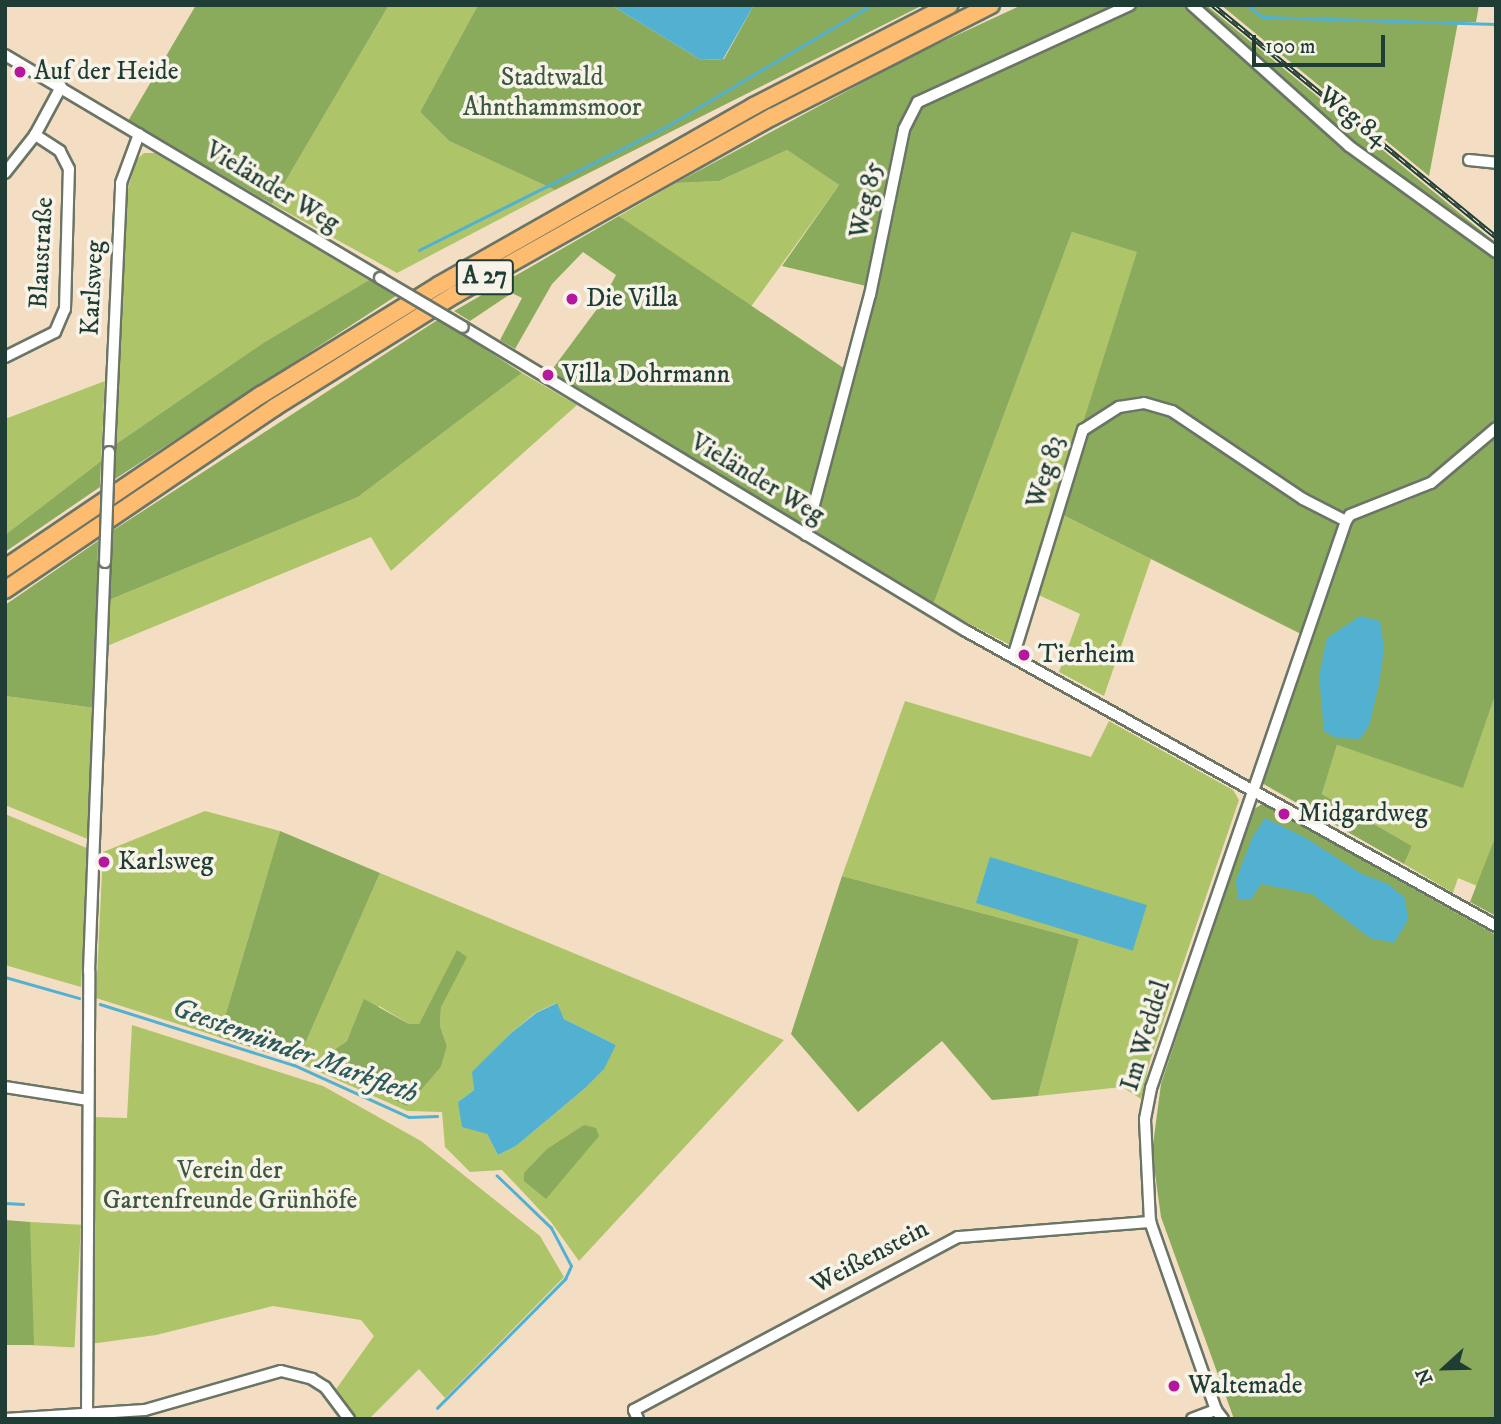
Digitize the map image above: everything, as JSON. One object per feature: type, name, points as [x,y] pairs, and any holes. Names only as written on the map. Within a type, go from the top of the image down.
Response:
[{"type":"highway","name":"A 27","points":[[5,568],[261,396],[451,278],[754,106],[950,5]]},
{"type":"highway","name":"A 27","points":[[5,590],[275,407],[456,294],[760,123],[991,5]]},
{"type":"street","name":"Weg 85","points":[[806,535],[870,295],[904,129],[918,102],[1130,5]]},
{"type":"street","name":"Weg 84","points":[[1192,5],[1349,146],[1496,252]]},
{"type":"street","name":"Vieländer Weg","points":[[5,55],[1013,657],[1496,926]]},
{"type":"street","points":[[5,173],[35,135],[61,88]]},
{"type":"street","name":"Karlsweg","points":[[86,1416],[88,1100],[109,452],[121,183],[139,134]]},
{"type":"street","name":"Blaustraße","points":[[5,357],[55,332],[65,309],[69,169],[60,151],[35,135]]},
{"type":"street","points":[[1469,160],[1496,163]]},
{"type":"street","name":"Weg 83","points":[[1013,657],[1083,430],[1119,407],[1144,403],[1172,411],[1303,499],[1346,521]]},
{"type":"street","points":[[1252,790],[1350,515],[1431,483],[1496,428]]},
{"type":"street","name":"Im Weddel","points":[[1219,1414],[1150,1222],[1145,1119],[1151,1088],[1252,790]]},
{"type":"street","points":[[5,1087],[88,1100]]},
{"type":"street","name":"Weißenstein","points":[[636,1415],[958,1237],[1150,1222]]},
{"type":"street","points":[[5,1419],[86,1416],[145,1410],[281,1371],[312,1379],[325,1387],[349,1419]]},
{"type":"street","points":[[1192,1419],[1219,1414]]},
{"type":"green space","points":[[196,5],[389,5],[272,204],[128,121]]},
{"type":"green space","points":[[389,5],[478,5],[420,112],[449,141],[555,190],[397,273],[272,204]]},
{"type":"green space","name":"Stadtwald Ahnthammsmoor","points":[[478,5],[611,5],[701,60],[724,59],[754,5],[923,5],[555,190],[449,141],[420,112]]},
{"type":"green space","points":[[1022,5],[1206,5],[1496,243],[1496,423],[1430,478],[1340,516],[1305,636],[1055,511],[1137,252],[1072,232],[933,605],[548,375],[600,305],[616,275],[583,252],[552,284],[515,349],[500,340],[522,298],[512,293],[470,321],[454,311],[619,216],[845,369],[866,286],[782,266],[839,185],[787,150],[719,181],[676,183],[914,55]]},
{"type":"green space","points":[[1221,5],[1479,5],[1476,22],[1458,22],[1429,176]]},
{"type":"green space","points":[[787,150],[839,185],[750,308],[619,216],[676,183],[719,181]]},
{"type":"green space","points":[[144,153],[155,153],[369,280],[263,343],[116,444],[127,193],[136,160]]},
{"type":"green space","points":[[1072,232],[1138,252],[1055,511],[1151,559],[1104,696],[1059,672],[1080,614],[1030,591],[1010,645],[933,605]]},
{"type":"green space","points":[[369,280],[396,296],[115,479],[116,444],[263,343]]},
{"type":"green space","points":[[439,319],[522,373],[358,497],[109,600],[112,531]]},
{"type":"green space","points":[[522,373],[577,405],[391,571],[371,537],[107,646],[109,600],[358,497]]},
{"type":"green space","points":[[105,381],[101,461],[5,535],[5,419]]},
{"type":"green space","points":[[1496,434],[1496,693],[1463,788],[1337,745],[1322,794],[1412,846],[1404,864],[1260,782],[1352,521],[1411,499]]},
{"type":"green space","points":[[101,461],[100,487],[5,552],[5,535]]},
{"type":"green space","points":[[98,541],[95,708],[5,696],[5,605]]},
{"type":"green space","points":[[1496,693],[1496,835],[1477,886],[1458,878],[1453,893],[1404,864],[1412,846],[1322,794],[1337,745],[1463,787]]},
{"type":"green space","points":[[5,696],[95,708],[90,840],[5,805]]},
{"type":"green space","points":[[905,701],[1091,757],[1109,721],[1233,790],[1239,800],[1150,1061],[1141,1099],[1122,1087],[1038,1096],[1079,939],[842,876]]},
{"type":"green space","points":[[1262,804],[1496,935],[1496,1419],[1234,1419],[1161,1217],[1152,1152],[1161,1084],[1251,811]]},
{"type":"green space","points":[[205,811],[280,831],[219,1037],[96,998],[103,852]]},
{"type":"green space","points":[[5,814],[89,849],[81,987],[5,965]]},
{"type":"green space","points":[[280,831],[380,873],[297,1062],[219,1037]]},
{"type":"green space","points":[[1496,835],[1496,916],[1470,902]]},
{"type":"green space","points":[[380,873],[784,1040],[579,1261],[551,1222],[502,1170],[470,1172],[445,1147],[442,1112],[407,1111],[297,1062]],"holes":[[[457,951],[441,1007],[440,1026],[447,1046],[441,1067],[407,1105],[373,1086],[354,1082],[331,1052],[347,1041],[356,1023],[379,1006],[409,1024],[419,1024]],[[556,1003],[564,1019],[616,1045],[583,1090],[516,1146],[498,1155],[487,1134],[474,1129],[458,1102],[474,1090],[473,1072],[510,1034],[535,1013]]]},
{"type":"green space","points":[[842,876],[1079,939],[1038,1096],[992,1100],[942,1041],[858,1112],[791,1034]]},
{"type":"green space","points":[[457,950],[467,957],[441,1007],[440,1026],[447,1046],[441,1067],[407,1106],[338,1072],[331,1052],[347,1041],[364,999],[409,1024],[419,1024]]},
{"type":"green space","name":"Verein der Gartenfreunde Grünhöfe","points":[[132,1025],[323,1086],[421,1141],[540,1236],[564,1277],[445,1398],[419,1369],[369,1419],[353,1419],[334,1392],[374,1336],[361,1320],[273,1306],[156,1335],[90,1344],[93,1117],[127,1118]]},
{"type":"green space","points":[[584,1125],[596,1128],[599,1136],[546,1199],[524,1181],[524,1173],[547,1149]]},
{"type":"green space","points":[[5,1220],[30,1222],[34,1345],[5,1345]]},
{"type":"green space","points":[[30,1222],[81,1225],[74,1348],[24,1345]]},
{"type":"water","points":[[611,5],[754,5],[723,59],[701,60]]},
{"type":"water","points":[[1360,616],[1380,621],[1384,649],[1379,684],[1369,726],[1360,739],[1336,738],[1324,731],[1319,676],[1327,638]]},
{"type":"water","points":[[1265,818],[1306,838],[1360,873],[1388,884],[1405,898],[1408,920],[1394,943],[1370,938],[1312,894],[1261,884],[1251,899],[1238,900],[1236,880],[1252,838]]},
{"type":"water","points":[[990,857],[1147,905],[1133,951],[976,903]]},
{"type":"water","points":[[557,1003],[564,1019],[616,1045],[604,1069],[583,1090],[516,1146],[498,1155],[487,1134],[462,1127],[458,1102],[474,1090],[472,1072],[510,1034],[536,1013]]},
{"type":"waterway","points":[[419,250],[662,129],[872,5]]},
{"type":"waterway","points":[[1247,5],[1263,17],[1496,24]]},
{"type":"waterway","name":"Geestemünder Markfleth","points":[[5,977],[79,998]]},
{"type":"waterway","name":"Geestemünder Markfleth","points":[[100,1004],[294,1065],[409,1117],[437,1116]]},
{"type":"waterway","points":[[437,1408],[565,1279],[571,1266],[551,1228],[497,1176]]},
{"type":"waterway","points":[[5,1203],[23,1204]]},
{"type":"railway","points":[[1213,5],[1496,237]]},
{"type":"place","name":"Auf der Heide","points":[[20,72]]},
{"type":"place","name":"Die Villa","points":[[572,299]]},
{"type":"place","name":"Villa Dohrmann","points":[[548,375]]},
{"type":"place","name":"Tierheim","points":[[1024,655]]},
{"type":"place","name":"Midgardweg","points":[[1284,814]]},
{"type":"place","name":"Karlsweg","points":[[104,862]]},
{"type":"place","name":"Waltemade","points":[[1174,1386]]}]
